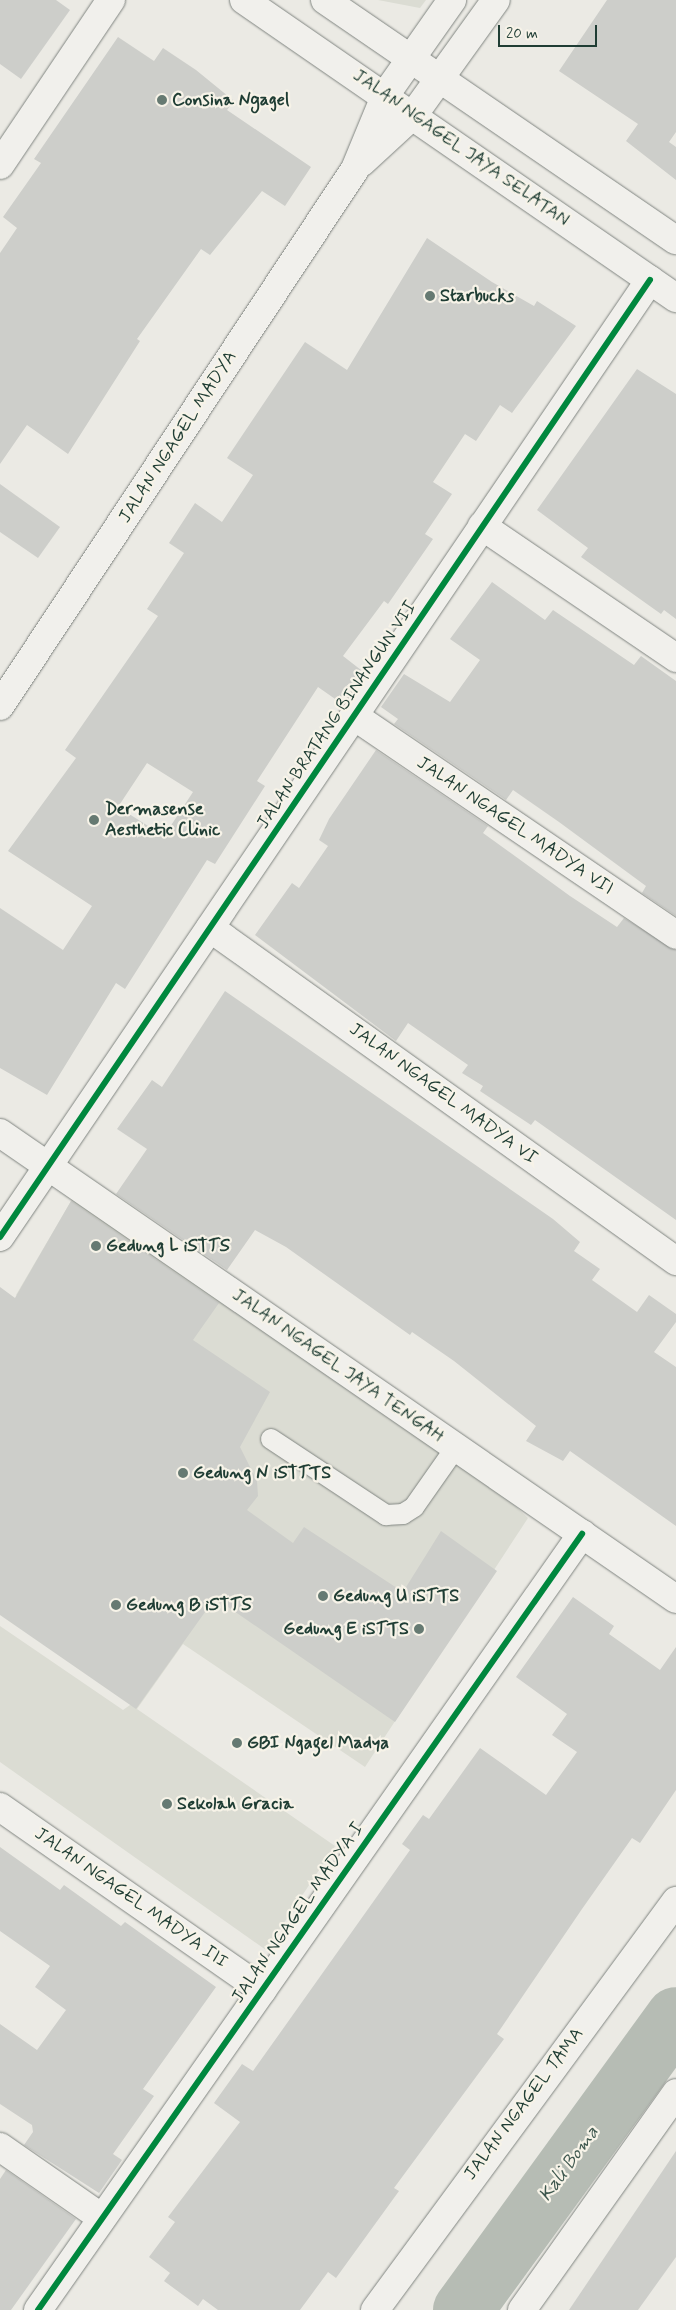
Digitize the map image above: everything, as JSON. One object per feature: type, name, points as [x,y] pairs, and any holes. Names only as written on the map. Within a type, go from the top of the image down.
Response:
[{"type":"street","points":[[0,166],[111,0]]},
{"type":"street","name":"JALAN NGAGEL JAYA SELATAN","points":[[244,0],[386,94],[676,298]]},
{"type":"street","points":[[325,0],[674,234]]},
{"type":"street","name":"JALAN NGAGEL MADYA","points":[[0,706],[356,169],[386,94],[452,0]]},
{"type":"street","name":"JALAN NGAGEL MADYA","points":[[356,169],[414,114],[496,0]]},
{"type":"street","name":"JALAN BRATANG BINANGUN VII","points":[[0,1237],[650,280]]},
{"type":"street","points":[[482,526],[676,658]]},
{"type":"street","name":"JALAN NGAGEL MADYA VII","points":[[354,716],[676,935]]},
{"type":"street","name":"JALAN NGAGEL MADYA VI","points":[[210,928],[676,1261]]},
{"type":"street","name":"JALAN NGAGEL JAYA TENGAH","points":[[0,1133],[676,1599]]},
{"type":"street","name":"JALAN NGAGEL MADYA I","points":[[38,2310],[582,1534]]},
{"type":"street","name":"JALAN NGAGEL MADYA III","points":[[0,1806],[262,1990]]},
{"type":"street","name":"JALAN NGAGEL TAMA","points":[[375,2310],[676,1901]]},
{"type":"street","points":[[522,2310],[676,2093]]},
{"type":"street","points":[[0,2147],[102,2218]]},
{"type":"lane","points":[[271,1439],[386,1515],[403,1514],[414,1507],[456,1447]]},
{"type":"shaded area","points":[[378,0],[426,0],[420,8]]},
{"type":"shaded area","points":[[74,1196],[493,1485],[528,1518],[365,1767],[183,1644],[137,1709],[335,1846],[266,1950],[0,1762],[0,1626],[123,1710],[130,1705],[157,1392],[16,1295]]},
{"type":"building","points":[[0,0],[56,0],[70,10],[21,79],[0,64]]},
{"type":"building","points":[[607,0],[676,0],[676,132],[669,142],[676,147],[676,180],[626,141],[638,124],[559,71]]},
{"type":"building","points":[[118,37],[154,61],[163,48],[196,70],[234,101],[227,110],[311,167],[285,206],[262,191],[210,255],[201,249],[137,339],[140,341],[68,454],[27,425],[0,464],[0,253],[17,228],[3,217],[41,163],[34,159]]},
{"type":"building","points":[[427,238],[492,282],[534,306],[537,301],[576,326],[512,413],[500,405],[476,441],[465,434],[433,482],[452,494],[425,534],[433,539],[388,604],[384,601],[343,656],[361,670],[338,701],[318,687],[257,781],[265,786],[215,864],[207,860],[125,989],[116,983],[47,1095],[0,1068],[0,908],[63,950],[92,906],[8,851],[76,758],[65,750],[158,616],[147,609],[184,553],[169,543],[195,503],[222,522],[253,475],[227,458],[305,342],[347,370]],"holes":[[[147,763],[193,792],[164,836],[118,807]]]},
{"type":"building","points":[[637,369],[676,394],[676,619],[664,610],[661,614],[581,557],[588,548],[537,510]]},
{"type":"building","points":[[0,484],[60,527],[38,558],[0,532]]},
{"type":"building","points":[[492,582],[545,620],[553,610],[634,665],[641,656],[676,681],[676,916],[642,893],[646,886],[559,822],[513,790],[506,800],[394,724],[398,719],[381,707],[404,674],[450,702],[480,660],[450,639]]},
{"type":"building","points":[[376,750],[488,826],[483,833],[570,896],[617,927],[624,918],[676,950],[676,1220],[535,1120],[531,1125],[480,1091],[483,1086],[462,1073],[468,1065],[408,1023],[396,1041],[255,935],[292,883],[299,888],[328,846],[319,840],[329,819]]},
{"type":"building","points":[[225,991],[553,1219],[580,1242],[574,1251],[600,1269],[592,1280],[637,1312],[649,1295],[676,1314],[676,1322],[654,1352],[676,1367],[676,1526],[570,1451],[563,1461],[526,1441],[536,1426],[454,1361],[412,1332],[410,1335],[286,1247],[255,1230],[227,1270],[116,1194],[147,1149],[117,1129],[152,1080],[162,1087]]},
{"type":"building","points":[[71,1201],[219,1303],[193,1340],[270,1392],[240,1447],[257,1481],[258,1496],[247,1510],[293,1543],[304,1527],[403,1592],[441,1531],[497,1571],[395,1722],[215,1598],[136,1709],[0,1615],[0,1287],[15,1298]]},
{"type":"building","points":[[573,1597],[614,1626],[609,1634],[660,1670],[676,1647],[676,1790],[640,1843],[632,1838],[582,1909],[497,2034],[504,2039],[394,2188],[399,2191],[336,2278],[328,2272],[300,2310],[218,2310],[203,2299],[198,2306],[164,2281],[170,2273],[149,2257],[175,2222],[168,2217],[240,2122],[214,2103],[242,2064],[253,2071],[410,1850],[402,1844],[423,1815],[429,1819],[480,1748],[546,1795],[577,1752],[552,1735],[567,1714],[516,1677]]},
{"type":"building","points":[[0,1847],[60,1890],[64,1885],[121,1926],[125,1922],[216,1987],[143,2089],[154,2096],[113,2154],[122,2160],[99,2193],[24,2145],[33,2132],[32,2125],[0,2104],[0,2024],[37,2050],[66,2010],[35,1987],[50,1966],[0,1931]]},
{"type":"building","points":[[676,2151],[676,2257],[638,2310],[569,2310]]},
{"type":"building","points":[[6,2170],[76,2219],[11,2310],[0,2310],[0,2179]]},
{"type":"waterway","name":"Kali Boma","points":[[463,2310],[676,2017]]},
{"type":"cycle path","points":[[0,1237],[650,280]]},
{"type":"cycle path","points":[[38,2310],[582,1534]]},
{"type":"place","name":"Consina Ngagel","points":[[162,100]]},
{"type":"place","name":"Starbucks","points":[[430,296]]},
{"type":"place","name":"Dermasense Aesthetic Clinic","points":[[94,820]]},
{"type":"place","name":"Gedung L iSTTS","points":[[96,1246]]},
{"type":"place","name":"Gedung N iSTTTS","points":[[183,1473]]},
{"type":"place","name":"Gedung U iSTTS","points":[[323,1596]]},
{"type":"place","name":"Gedung B iSTTS","points":[[116,1605]]},
{"type":"place","name":"Gedung E iSTTS","points":[[419,1629]]},
{"type":"place","name":"GBI Ngagel Madya","points":[[237,1743]]},
{"type":"place","name":"Sekolah Gracia","points":[[167,1804]]}]
